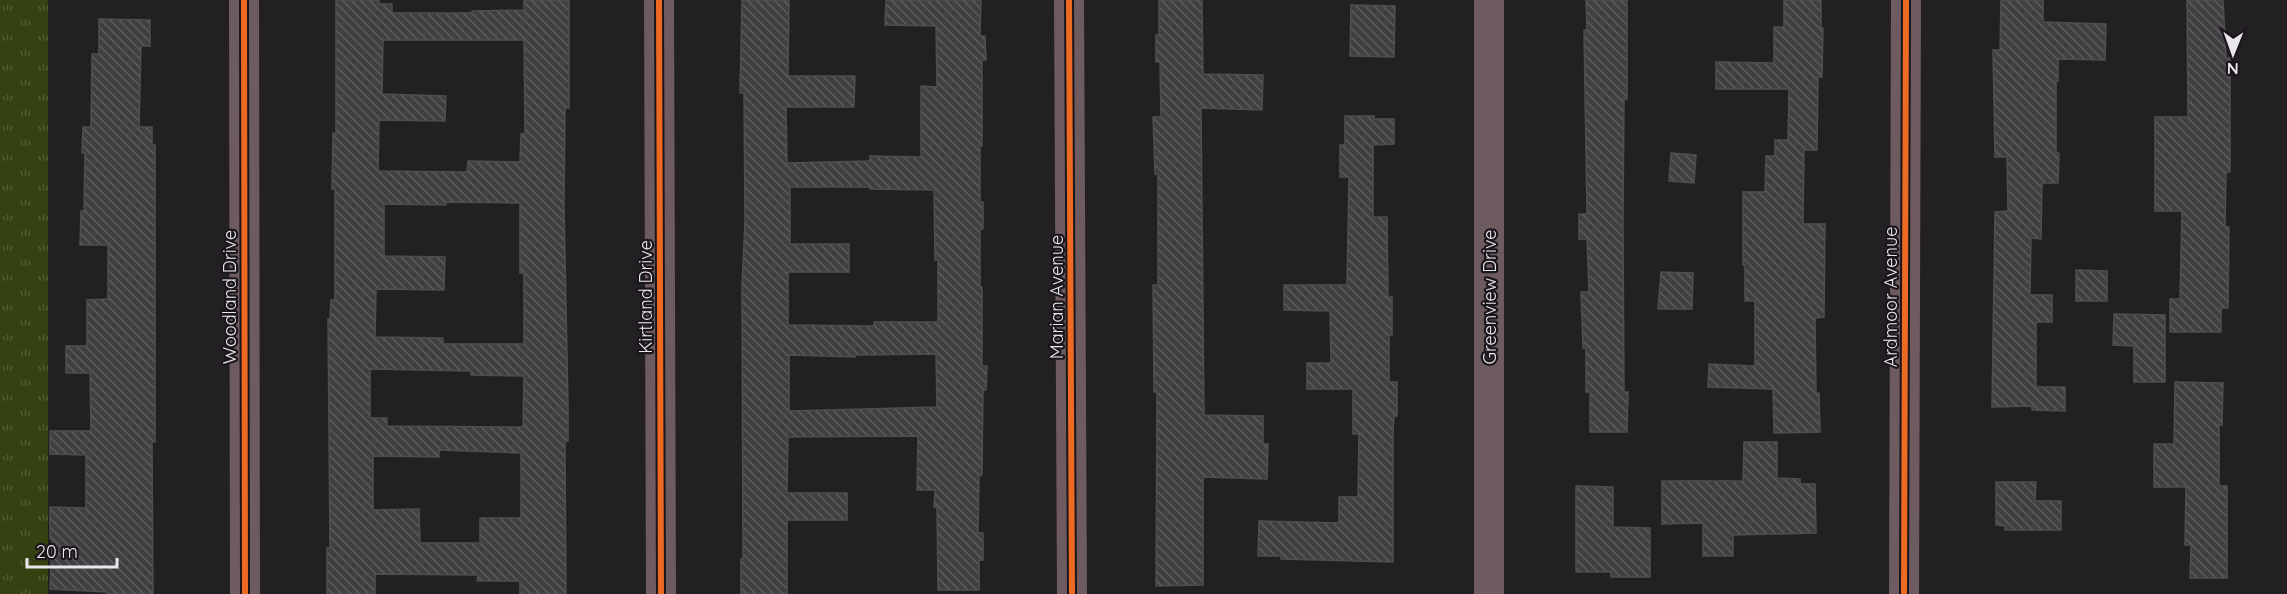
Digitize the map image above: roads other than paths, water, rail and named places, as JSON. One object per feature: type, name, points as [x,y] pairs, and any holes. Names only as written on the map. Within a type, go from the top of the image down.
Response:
[{"type":"street","name":"Woodland Drive","points":[[244,0],[245,594]]},
{"type":"street","name":"Kirtland Drive","points":[[659,0],[661,594]]},
{"type":"street","name":"Marian Avenue","points":[[1069,0],[1072,594]]},
{"type":"street","name":"Greenview Drive","points":[[1489,0],[1489,594]]},
{"type":"street","name":"Ardmoor Avenue","points":[[1904,594],[1906,0]]}]
